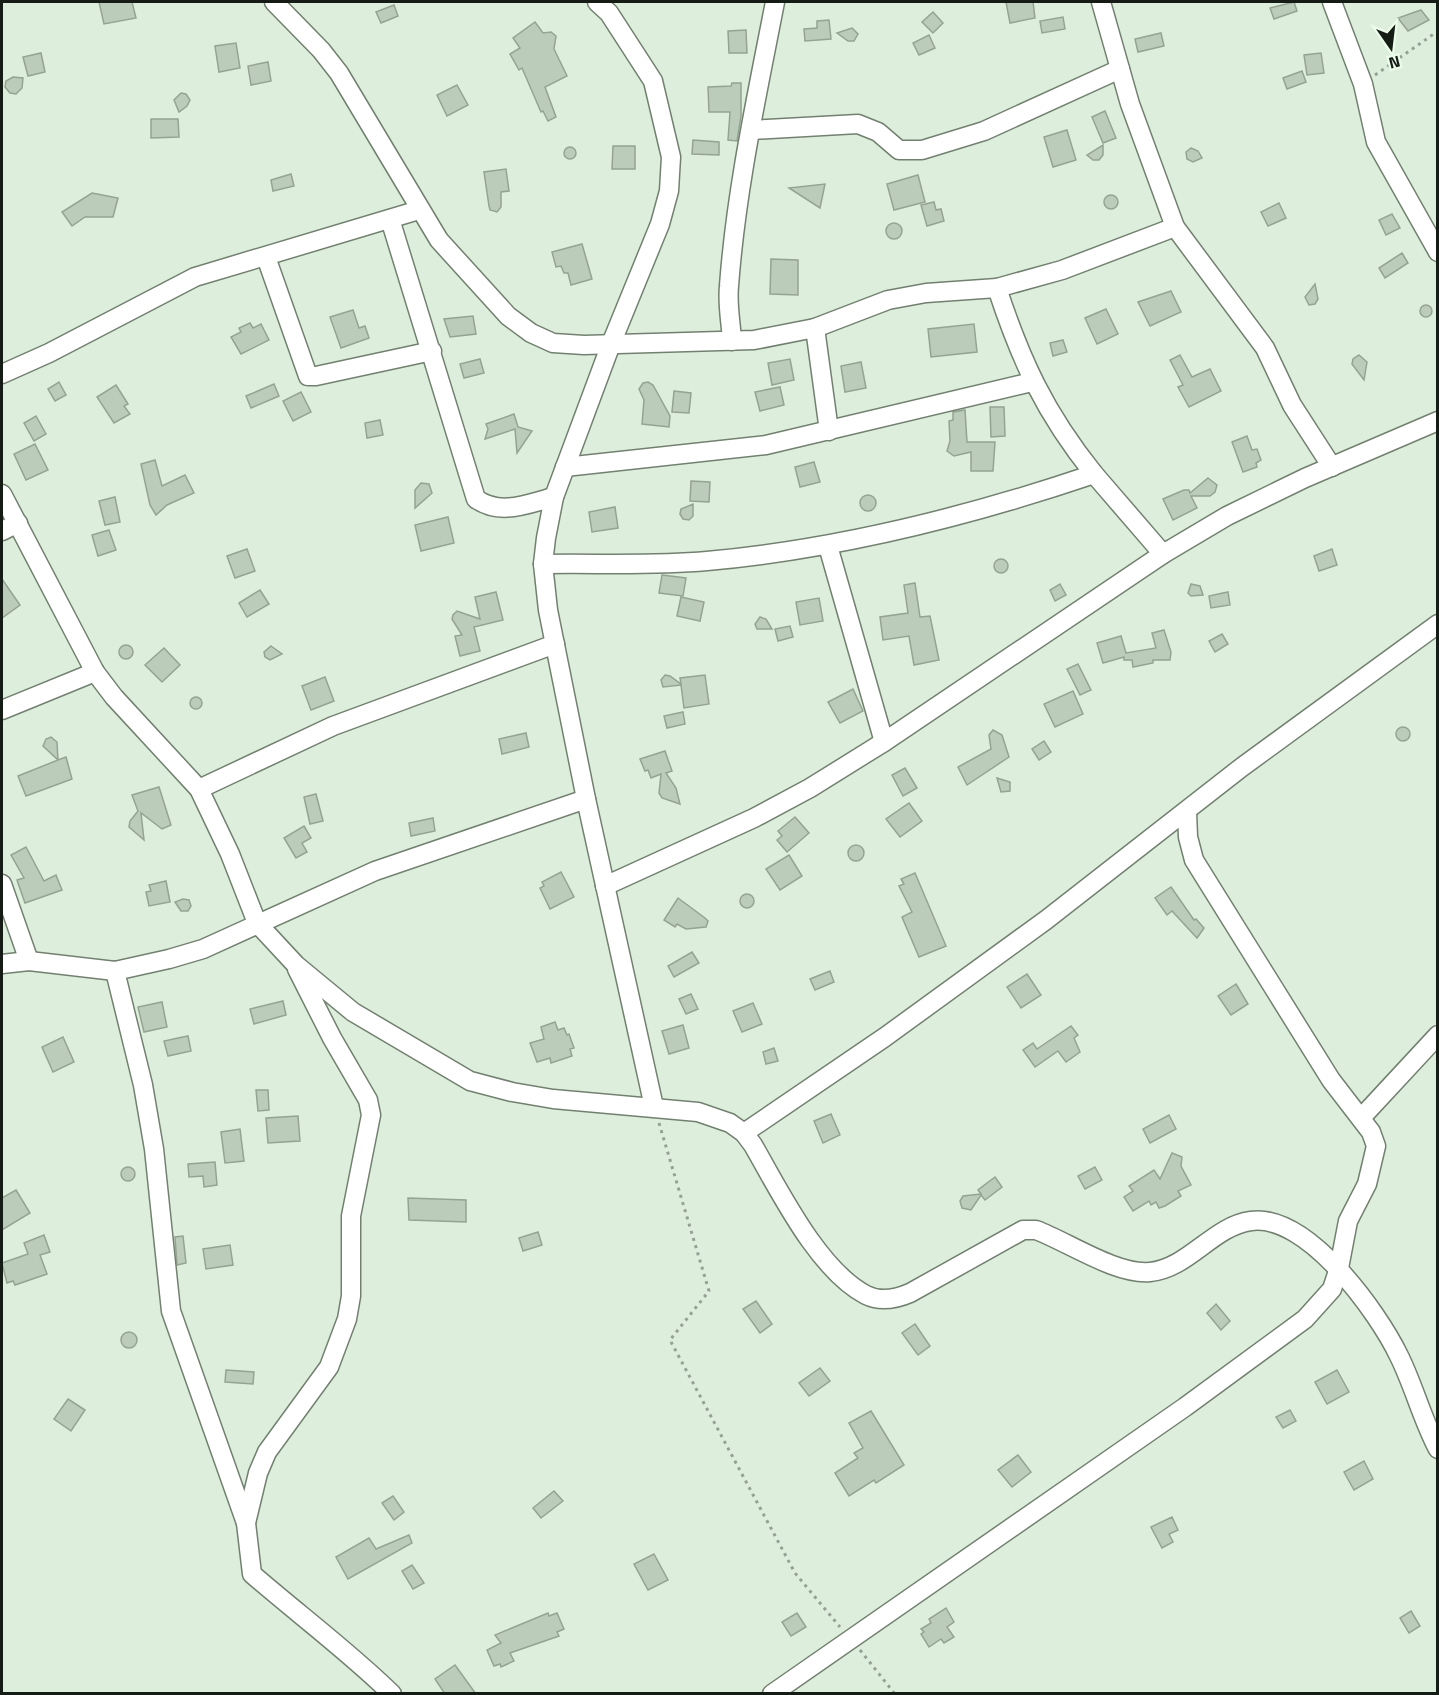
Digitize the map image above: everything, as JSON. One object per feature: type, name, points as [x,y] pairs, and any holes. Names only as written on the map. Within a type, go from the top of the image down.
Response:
[{"type":"street","points":[[274,2],[339,73],[418,210],[439,240],[508,316],[531,333],[553,343],[611,344],[754,340],[815,328],[888,300],[926,293],[997,288],[1062,270],[1175,227]]},
{"type":"street","points":[[297,2],[297,25]]},
{"type":"street","points":[[597,2],[609,13],[653,81],[671,157],[669,191],[660,224],[611,344],[554,497],[543,564],[555,644],[586,800],[654,1107]]},
{"type":"street","points":[[732,341],[729,288],[751,130],[775,2]]},
{"type":"street","points":[[1101,2],[1120,69],[1175,227],[1265,348],[1292,405],[1332,467]]},
{"type":"street","points":[[1332,2],[1363,84],[1376,142],[1437,252]]},
{"type":"street","points":[[751,130],[858,124],[878,132],[899,150],[922,150],[984,131],[1120,69]]},
{"type":"street","points":[[2,374],[49,353],[183,282],[418,210]]},
{"type":"street","points":[[390,219],[476,499],[489,508],[505,508],[554,497]]},
{"type":"street","points":[[266,257],[308,376],[432,351]]},
{"type":"street","points":[[997,288],[1032,382],[1058,426],[1094,474],[1163,554]]},
{"type":"street","points":[[815,328],[828,431]]},
{"type":"street","points":[[565,467],[736,450],[828,431],[1032,382]]},
{"type":"street","points":[[605,886],[754,818],[810,788],[884,742],[1163,554],[1227,516],[1437,421]]},
{"type":"street","points":[[543,564],[705,561],[828,546],[955,517],[1094,474]]},
{"type":"street","points":[[2,494],[96,672],[114,697],[199,789],[230,854],[257,923],[296,965],[353,1012],[470,1081],[512,1092],[553,1099],[654,1107],[715,1117],[744,1133],[800,1226],[818,1250],[852,1286],[867,1296],[879,1299],[895,1299],[910,1293],[1023,1230],[1036,1230],[1108,1262],[1134,1271],[1150,1272],[1167,1268],[1234,1226],[1250,1221],[1266,1221],[1286,1228],[1309,1243],[1339,1268],[1391,1339],[1437,1449]]},
{"type":"street","points":[[2,531],[18,523]]},
{"type":"street","points":[[828,546],[884,742]]},
{"type":"street","points":[[744,1133],[885,1037],[1046,920],[1242,767],[1437,624]]},
{"type":"street","points":[[199,789],[333,726],[555,644]]},
{"type":"street","points":[[2,710],[96,672]]},
{"type":"street","points":[[2,964],[29,961],[115,971],[203,949],[375,871],[429,850],[586,800]]},
{"type":"street","points":[[772,1694],[1185,1407],[1305,1319],[1332,1289],[1339,1268],[1348,1221],[1367,1184],[1376,1146],[1371,1132],[1331,1080],[1194,860],[1188,837],[1187,812]]},
{"type":"street","points":[[2,884],[29,961]]},
{"type":"street","points":[[246,1523],[258,1473],[267,1452],[329,1367],[341,1341],[351,1296],[351,1216],[371,1115],[368,1100],[317,1010],[296,965]]},
{"type":"street","points":[[115,971],[143,1085],[154,1149],[171,1311],[246,1523],[252,1574],[300,1616],[351,1654],[392,1694]]},
{"type":"street","points":[[1361,1118],[1437,1035]]},
{"type":"path","points":[[1363,84],[1437,32]]},
{"type":"path","points":[[654,1107],[709,1291],[670,1340],[795,1573],[895,1694]]},
{"type":"building","points":[[99,2],[132,2],[136,18],[104,24]]},
{"type":"building","points":[[1006,2],[1033,2],[1035,18],[1010,23]]},
{"type":"building","points":[[1294,2],[1297,11],[1274,19],[1270,8]]},
{"type":"building","points":[[394,5],[398,16],[381,23],[376,12]]},
{"type":"building","points":[[1421,10],[1429,20],[1408,31],[1398,18]]},
{"type":"building","points":[[933,12],[943,23],[933,33],[922,22]]},
{"type":"building","points":[[1063,17],[1065,29],[1042,33],[1040,21]]},
{"type":"building","points":[[829,20],[831,39],[805,41],[804,29],[817,28],[817,21]]},
{"type":"building","points":[[535,22],[543,33],[551,32],[556,36],[554,49],[567,76],[545,87],[556,117],[548,121],[543,111],[541,112],[522,68],[519,70],[510,54],[520,48],[513,38]]},
{"type":"building","points":[[852,28],[858,34],[854,41],[848,41],[837,33]]},
{"type":"building","points":[[746,30],[747,53],[729,53],[728,31]]},
{"type":"building","points":[[1161,33],[1164,46],[1138,52],[1135,39]]},
{"type":"building","points":[[929,35],[935,48],[919,55],[913,43]]},
{"type":"building","points":[[236,43],[240,68],[219,72],[215,46]]},
{"type":"building","points":[[41,53],[45,72],[28,76],[23,57]]},
{"type":"building","points":[[1321,53],[1324,73],[1307,75],[1304,55]]},
{"type":"building","points":[[268,62],[271,81],[251,85],[248,66]]},
{"type":"building","points":[[1302,71],[1306,82],[1287,89],[1283,78]]},
{"type":"building","points":[[13,77],[23,78],[22,88],[16,94],[10,93],[5,87],[6,81]]},
{"type":"building","points":[[732,83],[741,83],[741,116],[737,141],[728,140],[730,112],[709,112],[708,87],[731,86]]},
{"type":"building","points":[[457,85],[468,105],[447,116],[437,95]]},
{"type":"building","points":[[181,93],[186,94],[190,100],[187,106],[179,112],[174,100]]},
{"type":"building","points":[[1105,111],[1116,138],[1103,143],[1092,117]]},
{"type":"building","points":[[151,119],[178,119],[179,137],[151,138]]},
{"type":"building","points":[[1067,130],[1076,160],[1053,167],[1044,137]]},
{"type":"building","points":[[693,140],[719,142],[719,155],[692,154]]},
{"type":"building","points":[[1103,145],[1103,155],[1099,160],[1093,160],[1087,155]]},
{"type":"building","points":[[613,146],[635,146],[635,169],[612,169]]},
{"type":"building","points":[[572,147],[575,148],[575,158],[568,159],[565,158],[564,151],[565,148]]},
{"type":"building","points":[[1191,148],[1198,151],[1202,158],[1193,162],[1187,159],[1186,152]]},
{"type":"building","points":[[506,169],[509,191],[501,192],[501,207],[497,212],[490,210],[484,172]]},
{"type":"building","points":[[291,174],[294,186],[273,191],[271,180]]},
{"type":"building","points":[[918,175],[925,202],[894,210],[887,184]]},
{"type":"building","points":[[825,184],[820,208],[789,188]]},
{"type":"building","points":[[92,193],[118,198],[113,217],[85,217],[72,226],[62,212]]},
{"type":"building","points":[[1111,195],[1116,197],[1118,202],[1116,207],[1111,209],[1106,207],[1104,202],[1106,197]]},
{"type":"building","points":[[934,202],[936,210],[941,209],[944,221],[927,226],[921,205]]},
{"type":"building","points":[[1279,203],[1286,218],[1268,226],[1261,212]]},
{"type":"building","points":[[1392,214],[1400,228],[1386,235],[1379,220]]},
{"type":"building","points":[[891,223],[897,223],[902,231],[900,237],[891,239],[886,234],[886,228]]},
{"type":"building","points":[[582,244],[592,279],[571,285],[568,273],[564,273],[561,266],[556,267],[552,252]]},
{"type":"building","points":[[1402,253],[1408,263],[1385,278],[1379,268]]},
{"type":"building","points":[[771,259],[798,260],[798,295],[770,294]]},
{"type":"building","points":[[1315,284],[1318,299],[1315,304],[1309,305],[1305,297]]},
{"type":"building","points":[[1171,291],[1181,312],[1150,326],[1138,302]]},
{"type":"building","points":[[1428,305],[1431,306],[1431,316],[1424,317],[1421,316],[1420,309],[1421,306]]},
{"type":"building","points":[[1106,309],[1118,334],[1097,344],[1085,318]]},
{"type":"building","points":[[353,310],[359,328],[365,326],[369,338],[341,348],[330,317]]},
{"type":"building","points":[[473,316],[476,334],[450,337],[444,319]]},
{"type":"building","points":[[250,323],[253,328],[261,324],[269,340],[241,354],[231,337],[241,332],[239,328]]},
{"type":"building","points":[[974,324],[977,352],[931,357],[928,329]]},
{"type":"building","points":[[1063,340],[1067,352],[1053,356],[1050,343]]},
{"type":"building","points":[[1180,355],[1192,377],[1210,369],[1221,391],[1189,407],[1178,387],[1183,385],[1170,360]]},
{"type":"building","points":[[1359,355],[1367,362],[1364,380],[1352,364],[1353,359]]},
{"type":"building","points":[[480,359],[484,373],[464,378],[460,364]]},
{"type":"building","points":[[790,359],[794,380],[772,385],[768,363]]},
{"type":"building","points":[[861,362],[866,388],[845,392],[841,366]]},
{"type":"building","points":[[59,382],[66,395],[55,401],[48,389]]},
{"type":"building","points":[[648,382],[653,385],[670,416],[669,427],[642,424],[644,400],[639,389],[643,383]]},
{"type":"building","points":[[274,384],[279,396],[251,408],[246,396]]},
{"type":"building","points":[[116,385],[128,404],[124,406],[130,414],[114,423],[97,397]]},
{"type":"building","points":[[780,387],[784,405],[760,411],[755,392]]},
{"type":"building","points":[[674,391],[691,393],[689,413],[672,412]]},
{"type":"building","points":[[301,392],[311,412],[293,421],[283,401]]},
{"type":"building","points":[[990,407],[1004,407],[1005,436],[991,437]]},
{"type":"building","points":[[965,410],[967,442],[995,442],[993,471],[971,471],[971,452],[954,456],[947,451],[950,441],[949,421],[953,420],[953,412]]},
{"type":"building","points":[[514,414],[518,427],[532,431],[517,453],[515,429],[485,439],[488,429],[486,424]]},
{"type":"building","points":[[36,416],[46,434],[34,441],[24,423]]},
{"type":"building","points":[[380,420],[383,435],[367,438],[365,423]]},
{"type":"building","points":[[1247,436],[1252,450],[1257,449],[1261,460],[1256,463],[1257,467],[1243,472],[1232,442]]},
{"type":"building","points":[[35,444],[48,470],[26,480],[14,454]]},
{"type":"building","points":[[155,460],[162,486],[185,475],[194,493],[167,505],[156,515],[150,505],[141,464]]},
{"type":"building","points":[[814,462],[820,482],[800,487],[795,467]]},
{"type":"building","points":[[1208,478],[1217,485],[1215,492],[1210,496],[1191,496],[1197,508],[1173,520],[1163,499],[1184,490],[1189,490],[1190,493]]},
{"type":"building","points":[[691,481],[710,482],[709,502],[690,501]]},
{"type":"building","points":[[421,483],[429,484],[432,493],[415,508],[415,490]]},
{"type":"building","points":[[868,495],[876,503],[868,511],[860,503]]},
{"type":"building","points":[[115,497],[120,522],[105,525],[99,501]]},
{"type":"building","points":[[693,504],[693,516],[689,520],[683,519],[680,514],[681,509]]},
{"type":"building","points":[[615,507],[618,528],[592,532],[589,512]]},
{"type":"building","points":[[448,517],[454,543],[421,551],[415,525]]},
{"type":"building","points":[[109,530],[116,550],[98,556],[92,535]]},
{"type":"building","points":[[247,549],[255,571],[235,578],[227,556]]},
{"type":"building","points":[[1332,549],[1337,565],[1319,571],[1314,556]]},
{"type":"building","points":[[1001,559],[1006,561],[1008,566],[1006,571],[1001,573],[996,571],[994,566],[996,561]]},
{"type":"building","points":[[662,575],[686,578],[683,596],[659,593]]},
{"type":"building","points":[[2,579],[20,605],[2,618]]},
{"type":"building","points":[[915,583],[920,617],[930,616],[939,660],[914,665],[909,636],[883,640],[880,617],[908,613],[904,585]]},
{"type":"building","points":[[1060,584],[1066,595],[1055,601],[1050,590]]},
{"type":"building","points":[[1191,584],[1200,586],[1203,595],[1191,596],[1188,593]]},
{"type":"building","points":[[260,590],[269,604],[247,617],[239,603]]},
{"type":"building","points":[[496,592],[503,620],[474,627],[480,651],[460,656],[455,636],[462,635],[452,619],[453,615],[457,611],[480,619],[475,597]]},
{"type":"building","points":[[1228,592],[1230,605],[1211,608],[1209,596]]},
{"type":"building","points":[[681,597],[704,602],[700,621],[677,616]]},
{"type":"building","points":[[819,598],[823,621],[800,625],[796,602]]},
{"type":"building","points":[[760,617],[766,619],[772,629],[757,629],[755,624]]},
{"type":"building","points":[[790,626],[793,637],[778,641],[775,629]]},
{"type":"building","points":[[1164,630],[1171,652],[1170,660],[1153,660],[1153,663],[1133,667],[1132,660],[1124,660],[1124,657],[1103,663],[1097,643],[1121,636],[1126,653],[1156,648],[1152,633]]},
{"type":"building","points":[[1222,634],[1228,644],[1215,652],[1209,641]]},
{"type":"building","points":[[123,645],[129,645],[133,652],[129,659],[123,659],[119,655],[119,649]]},
{"type":"building","points":[[271,646],[282,654],[270,660],[265,657],[264,652]]},
{"type":"building","points":[[164,648],[180,665],[162,682],[145,665]]},
{"type":"building","points":[[1078,664],[1091,690],[1080,695],[1067,669]]},
{"type":"building","points":[[665,675],[681,684],[680,678],[705,675],[709,704],[684,708],[681,685],[663,687],[661,680]]},
{"type":"building","points":[[325,677],[334,701],[311,710],[302,686]]},
{"type":"building","points":[[853,689],[863,711],[840,723],[828,702]]},
{"type":"building","points":[[1073,691],[1083,714],[1055,727],[1044,704]]},
{"type":"building","points":[[198,697],[201,698],[201,708],[194,709],[191,708],[190,701],[191,698]]},
{"type":"building","points":[[683,712],[685,724],[667,728],[664,716]]},
{"type":"building","points":[[1403,727],[1408,729],[1410,734],[1408,739],[1403,741],[1398,739],[1396,734],[1398,729]]},
{"type":"building","points":[[993,730],[1002,735],[1009,757],[967,785],[958,767],[991,749],[989,735]]},
{"type":"building","points":[[526,733],[529,747],[502,754],[499,739]]},
{"type":"building","points":[[51,737],[57,742],[58,760],[43,746],[46,739]]},
{"type":"building","points":[[1044,741],[1051,752],[1039,760],[1032,749]]},
{"type":"building","points":[[665,751],[672,771],[666,773],[676,788],[680,804],[662,798],[659,793],[661,774],[651,778],[640,759]]},
{"type":"building","points":[[66,757],[72,779],[26,796],[18,776]]},
{"type":"building","points":[[905,768],[917,788],[903,796],[892,775]]},
{"type":"building","points":[[997,778],[1010,782],[1010,791],[1001,792]]},
{"type":"building","points":[[159,787],[171,825],[162,829],[141,813],[144,840],[129,827],[130,821],[138,811],[132,795]]},
{"type":"building","points":[[316,794],[323,821],[310,824],[304,797]]},
{"type":"building","points":[[909,803],[922,821],[900,837],[886,819]]},
{"type":"building","points":[[795,817],[809,833],[787,852],[777,840],[782,836],[778,831]]},
{"type":"building","points":[[433,818],[435,831],[411,836],[409,823]]},
{"type":"building","points":[[304,826],[311,838],[302,843],[307,852],[296,858],[284,838]]},
{"type":"building","points":[[853,845],[859,845],[864,853],[862,859],[853,861],[848,856],[848,850]]},
{"type":"building","points":[[26,847],[44,881],[56,875],[62,890],[25,903],[17,880],[24,878],[11,855]]},
{"type":"building","points":[[789,855],[802,876],[780,890],[766,869]]},
{"type":"building","points":[[561,872],[574,897],[550,909],[540,888],[544,886],[542,882]]},
{"type":"building","points":[[915,873],[946,946],[919,957],[902,917],[912,912],[899,886],[904,884],[901,879]]},
{"type":"building","points":[[166,881],[170,902],[149,906],[146,892],[151,891],[149,885]]},
{"type":"building","points":[[1171,887],[1194,920],[1196,919],[1204,928],[1197,938],[1172,911],[1167,915],[1155,898]]},
{"type":"building","points":[[744,894],[750,894],[754,901],[750,908],[744,908],[740,904],[740,898]]},
{"type":"building","points":[[678,898],[708,921],[706,927],[686,929],[677,924],[675,927],[664,920]]},
{"type":"building","points":[[183,899],[189,900],[191,906],[188,911],[181,911],[175,902]]},
{"type":"building","points":[[692,952],[699,963],[674,977],[668,966]]},
{"type":"building","points":[[830,971],[834,982],[815,990],[810,979]]},
{"type":"building","points":[[1027,974],[1041,995],[1021,1008],[1007,987]]},
{"type":"building","points":[[1236,984],[1248,1004],[1231,1015],[1218,996]]},
{"type":"building","points":[[691,994],[698,1009],[686,1014],[679,999]]},
{"type":"building","points":[[283,1001],[286,1015],[254,1024],[250,1009]]},
{"type":"building","points":[[162,1002],[167,1027],[144,1032],[138,1007]]},
{"type":"building","points":[[753,1003],[762,1024],[742,1032],[733,1011]]},
{"type":"building","points":[[555,1022],[558,1030],[564,1028],[567,1035],[569,1034],[574,1048],[570,1049],[572,1056],[551,1063],[550,1058],[537,1062],[530,1043],[544,1039],[541,1027]]},
{"type":"building","points":[[683,1025],[689,1048],[669,1054],[662,1031]]},
{"type":"building","points":[[1071,1026],[1078,1035],[1074,1038],[1080,1052],[1066,1062],[1058,1051],[1035,1067],[1023,1050],[1033,1043],[1037,1049]]},
{"type":"building","points":[[188,1036],[191,1051],[168,1056],[164,1041]]},
{"type":"building","points":[[63,1037],[74,1062],[53,1072],[42,1047]]},
{"type":"building","points":[[774,1048],[778,1061],[766,1064],[763,1052]]},
{"type":"building","points":[[256,1090],[268,1090],[269,1110],[258,1111]]},
{"type":"building","points":[[831,1114],[840,1135],[823,1143],[814,1121]]},
{"type":"building","points":[[1169,1115],[1176,1129],[1150,1143],[1143,1129]]},
{"type":"building","points":[[298,1116],[300,1141],[268,1143],[266,1118]]},
{"type":"building","points":[[240,1129],[244,1161],[225,1163],[221,1132]]},
{"type":"building","points":[[1172,1153],[1182,1157],[1181,1166],[1191,1185],[1178,1191],[1181,1196],[1165,1206],[1159,1208],[1156,1202],[1151,1205],[1149,1201],[1133,1211],[1124,1197],[1133,1191],[1129,1186],[1154,1170],[1160,1179]]},
{"type":"building","points":[[215,1162],[217,1185],[204,1187],[203,1176],[189,1177],[188,1164]]},
{"type":"building","points":[[125,1167],[131,1167],[135,1174],[131,1181],[125,1181],[121,1177],[121,1171]]},
{"type":"building","points":[[1095,1167],[1102,1180],[1085,1189],[1078,1176]]},
{"type":"building","points":[[995,1177],[1002,1187],[985,1200],[981,1195],[971,1210],[962,1208],[960,1201],[963,1196],[981,1194],[978,1190]]},
{"type":"building","points":[[16,1190],[30,1213],[2,1230],[2,1198]]},
{"type":"building","points":[[408,1198],[466,1200],[466,1222],[409,1220]]},
{"type":"building","points":[[538,1232],[542,1245],[523,1251],[519,1238]]},
{"type":"building","points":[[44,1235],[50,1252],[40,1255],[47,1274],[15,1285],[13,1281],[7,1283],[2,1263],[28,1254],[24,1243]]},
{"type":"building","points":[[183,1236],[186,1263],[177,1265],[175,1237]]},
{"type":"building","points":[[230,1245],[233,1265],[206,1269],[203,1249]]},
{"type":"building","points":[[756,1301],[772,1324],[760,1333],[743,1309]]},
{"type":"building","points":[[1216,1304],[1230,1321],[1221,1330],[1207,1313]]},
{"type":"building","points":[[915,1324],[930,1346],[918,1355],[902,1333]]},
{"type":"building","points":[[129,1332],[137,1340],[129,1348],[121,1340]]},
{"type":"building","points":[[820,1368],[830,1381],[809,1396],[799,1383]]},
{"type":"building","points":[[226,1370],[254,1372],[253,1384],[225,1382]]},
{"type":"building","points":[[1337,1370],[1349,1392],[1327,1404],[1315,1382]]},
{"type":"building","points":[[68,1399],[85,1410],[71,1431],[54,1419]]},
{"type":"building","points":[[1290,1410],[1296,1421],[1283,1428],[1276,1417]]},
{"type":"building","points":[[871,1411],[904,1465],[876,1483],[874,1480],[849,1496],[835,1473],[858,1458],[854,1453],[863,1448],[849,1423]]},
{"type":"building","points":[[1018,1455],[1031,1472],[1012,1487],[998,1470]]},
{"type":"building","points":[[1364,1461],[1373,1479],[1354,1490],[1344,1472]]},
{"type":"building","points":[[554,1491],[563,1501],[541,1518],[533,1508]]},
{"type":"building","points":[[393,1496],[404,1512],[394,1520],[382,1503]]},
{"type":"building","points":[[1172,1517],[1178,1530],[1169,1534],[1173,1542],[1162,1548],[1151,1527]]},
{"type":"building","points":[[409,1535],[412,1543],[348,1579],[336,1557],[369,1538],[376,1549]]},
{"type":"building","points":[[654,1554],[668,1580],[648,1590],[634,1564]]},
{"type":"building","points":[[412,1565],[424,1583],[413,1589],[402,1571]]},
{"type":"building","points":[[946,1608],[954,1622],[947,1627],[954,1637],[944,1643],[941,1639],[929,1647],[921,1634],[924,1632],[921,1629],[931,1623],[929,1619]]},
{"type":"building","points":[[1411,1611],[1420,1626],[1409,1633],[1400,1618]]},
{"type":"building","points":[[548,1613],[549,1616],[557,1613],[564,1629],[557,1632],[559,1636],[510,1653],[514,1661],[501,1667],[500,1664],[494,1666],[487,1650],[501,1643],[495,1635]]},
{"type":"building","points":[[797,1613],[806,1627],[791,1636],[782,1622]]},
{"type":"building","points":[[455,1665],[476,1694],[445,1694],[435,1679]]}]
